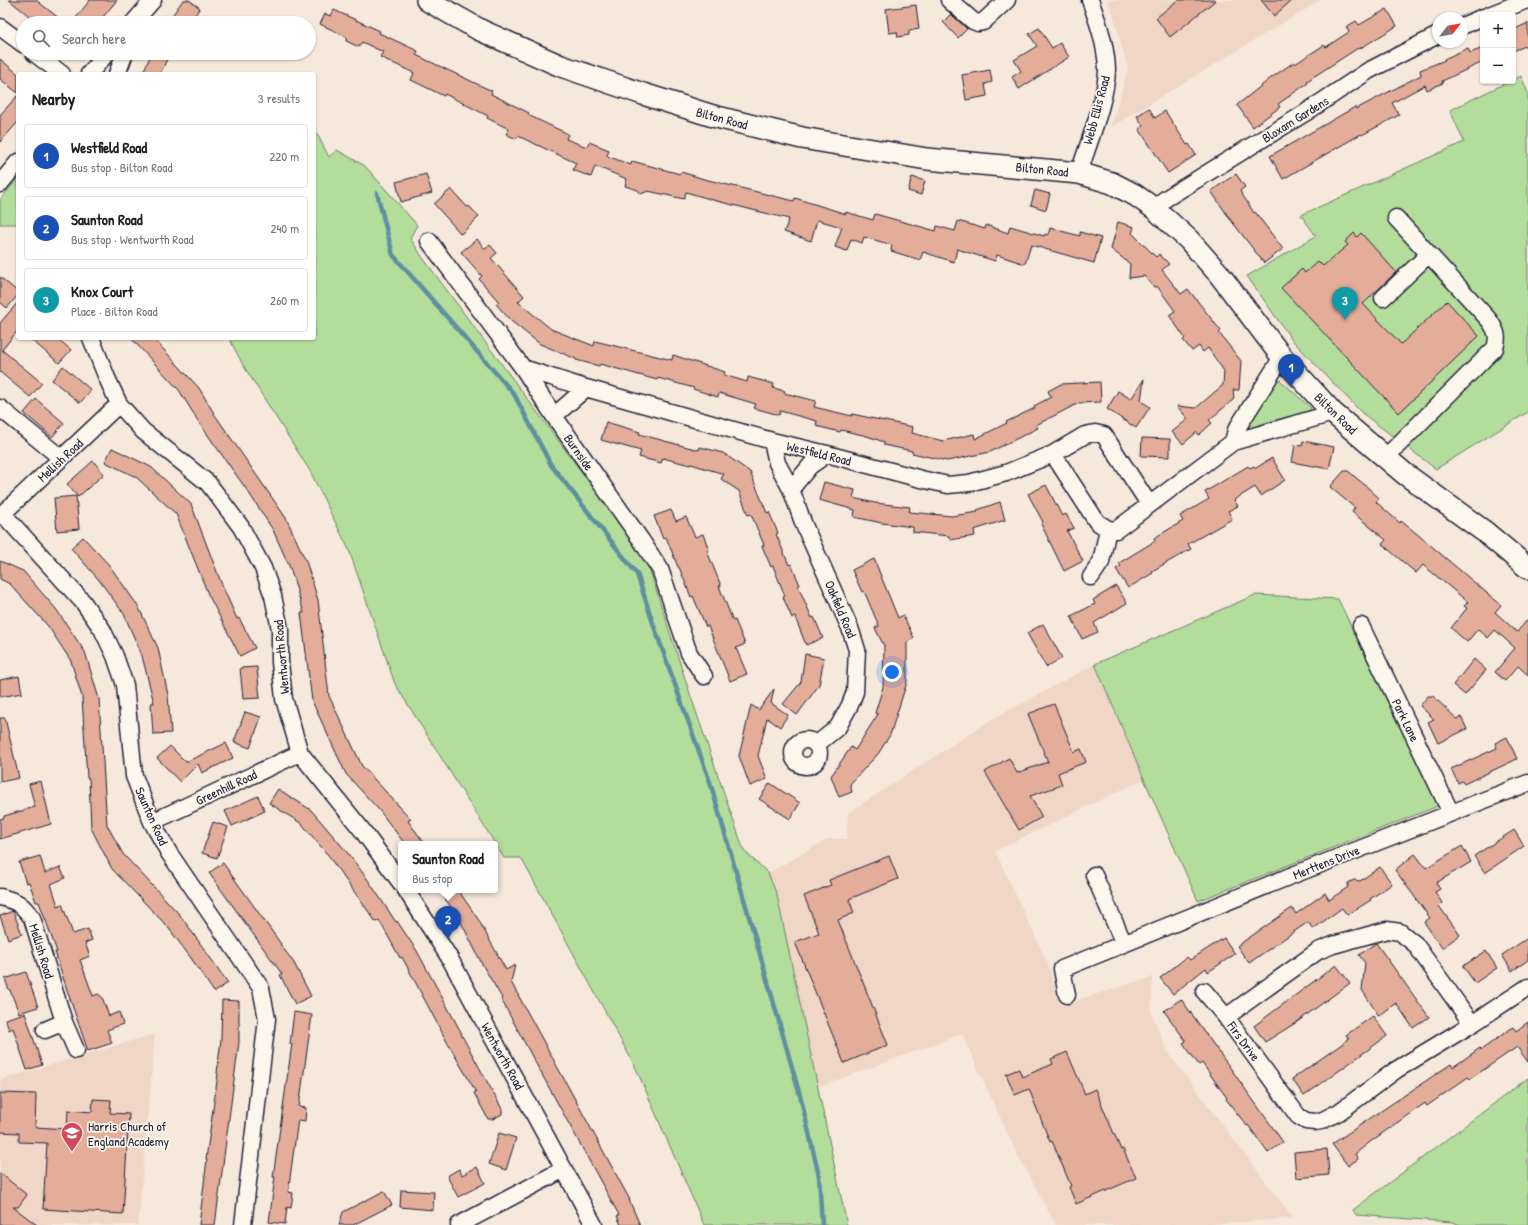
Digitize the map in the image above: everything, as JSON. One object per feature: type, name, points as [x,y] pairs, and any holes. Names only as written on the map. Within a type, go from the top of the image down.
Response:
[{"type":"main road","name":"Bilton Road","points":[[427,0],[480,30],[561,66],[713,116],[802,138],[919,157],[1079,172],[1112,183],[1135,195],[1155,209],[1189,240],[1219,274],[1282,357],[1333,413],[1405,474],[1485,532],[1528,568]]},
{"type":"street","points":[[948,0],[973,21],[983,22],[1007,0]]},
{"type":"street","name":"Webb Ellis Road","points":[[1079,172],[1104,91],[1107,69],[1104,41],[1090,0]]},
{"type":"street","points":[[1497,12],[1527,0]]},
{"type":"street","points":[[1468,23],[1480,18]]},
{"type":"street","points":[[0,27],[16,39]]},
{"type":"street","name":"Bloxam Gardens","points":[[1155,209],[1165,199],[1305,113],[1368,71],[1432,38]]},
{"type":"street","points":[[43,60],[59,72]]},
{"type":"street","points":[[91,72],[101,60]]},
{"type":"street","points":[[118,72],[123,60]]},
{"type":"street","points":[[0,184],[16,164]]},
{"type":"street","points":[[1386,457],[1495,348],[1498,340],[1496,330],[1489,320],[1396,218]]},
{"type":"street","name":"Burnside","points":[[429,241],[523,368],[554,416],[660,569],[689,654],[704,676]]},
{"type":"street","points":[[1383,298],[1429,254]]},
{"type":"street","name":"Wentworth Road","points":[[92,340],[119,404],[143,430],[208,483],[241,527],[263,568],[273,596],[280,629],[280,662],[284,699],[300,753],[362,830],[398,879]]},
{"type":"street","points":[[1233,442],[1236,430],[1282,357]]},
{"type":"street","name":"Westfield Road","points":[[523,368],[586,388],[772,441],[948,485],[969,483],[1006,473],[1053,454],[1085,435],[1095,433],[1104,435],[1150,504]]},
{"type":"street","points":[[554,416],[586,388]]},
{"type":"street","name":"Mellish Road","points":[[1,515],[119,404]]},
{"type":"street","points":[[0,408],[61,458]]},
{"type":"street","points":[[1053,454],[1097,522],[1108,529],[1116,530],[1233,442],[1333,413]]},
{"type":"street","name":"Oakfield Road","points":[[772,441],[777,463],[791,489],[804,525],[850,628],[857,650],[855,692],[850,705],[838,727],[816,745]]},
{"type":"street","points":[[791,489],[810,466],[827,454]]},
{"type":"street","name":"Saunton Road","points":[[1,515],[83,602],[102,629],[115,656],[125,685],[134,776],[152,822],[169,853],[261,988],[267,1018],[243,1225]]},
{"type":"street","points":[[1091,577],[1101,562],[1108,529]]},
{"type":"street","name":"Park Lane","points":[[1361,626],[1451,813]]},
{"type":"street","name":"Greenhill Road","points":[[152,822],[300,753]]},
{"type":"street","name":"Merttens Drive","points":[[1067,995],[1062,969],[1528,783]]},
{"type":"street","points":[[1094,876],[1124,944]]},
{"type":"street","name":"Wentworth Road","points":[[408,893],[449,957],[594,1225]]},
{"type":"street","name":"Mellish Road","points":[[0,897],[13,900],[24,907],[32,918],[64,1022],[76,1050]]},
{"type":"street","name":"Firs Drive","points":[[1472,1024],[1415,944],[1400,932],[1387,930],[1333,945],[1318,951],[1226,1017],[1298,1116],[1315,1122],[1321,1121],[1339,1112],[1396,1070],[1472,1024],[1528,987]]},
{"type":"street","points":[[1204,991],[1226,1017]]},
{"type":"street","points":[[45,1030],[64,1022]]},
{"type":"street","points":[[459,1225],[564,1169]]},
{"type":"shaded area","points":[[1107,0],[1321,0],[1111,127],[1128,69],[1112,10]]},
{"type":"shaded area","points":[[1095,664],[1144,779],[995,851],[1048,964],[1060,1005],[1153,977],[1151,1012],[1167,1051],[1293,1218],[1201,1225],[1056,1225],[1015,1150],[962,1034],[818,1087],[777,895],[768,873],[828,839],[847,839],[848,813],[989,721]]},
{"type":"shaded area","name":"Harris Church of England Academy","points":[[155,1034],[138,1225],[0,1225],[0,1080]]},
{"type":"green space","points":[[1521,76],[1528,93],[1528,412],[1436,469],[1362,413],[1292,340],[1247,276],[1316,236],[1301,215],[1464,142],[1450,110],[1504,84],[1516,84],[1516,78]]},
{"type":"green space","points":[[316,132],[329,157],[337,150],[365,166],[417,225],[410,238],[423,258],[646,559],[692,700],[744,851],[768,873],[777,895],[847,1225],[704,1225],[635,1066],[521,858],[504,858],[498,848],[498,841],[493,841],[395,684],[349,550],[310,471],[243,365],[230,340],[316,340]]},
{"type":"green space","points":[[16,180],[16,224],[0,224],[0,200]]},
{"type":"green space","points":[[1273,374],[1311,408],[1307,414],[1249,432],[1246,428]]},
{"type":"green space","points":[[1255,595],[1338,599],[1438,806],[1198,901],[1095,664]]},
{"type":"green space","points":[[1528,1078],[1528,1225],[1461,1225],[1452,1222],[1356,1215],[1353,1210]]},
{"type":"building","points":[[9,0],[36,0],[56,16],[29,16]]},
{"type":"building","points":[[90,0],[117,0],[104,16],[77,16]]},
{"type":"building","points":[[183,0],[189,0],[200,8],[194,16],[172,16]]},
{"type":"building","points":[[1178,0],[1216,0],[1170,37],[1156,18]]},
{"type":"building","points":[[1261,0],[1292,0],[1274,16]]},
{"type":"building","points":[[916,5],[919,29],[909,31],[909,35],[898,37],[897,32],[889,33],[886,9]]},
{"type":"building","points":[[1387,9],[1397,26],[1359,49],[1358,48],[1307,81],[1308,83],[1278,104],[1280,107],[1253,127],[1237,105],[1294,62],[1295,64],[1324,45],[1326,47],[1349,32],[1346,27],[1356,21],[1359,25]]},
{"type":"building","points":[[334,10],[380,31],[379,33],[418,51],[416,55],[492,91],[491,94],[529,113],[528,115],[568,134],[566,139],[587,147],[589,142],[609,150],[607,156],[631,165],[632,161],[794,201],[795,198],[846,214],[846,212],[873,220],[875,214],[936,231],[937,226],[955,231],[958,221],[985,229],[986,225],[1008,233],[1010,226],[1044,236],[1045,234],[1048,235],[1050,228],[1080,236],[1080,232],[1101,238],[1094,263],[1031,245],[1025,264],[997,255],[995,261],[957,249],[954,262],[923,252],[920,260],[891,251],[892,245],[864,237],[862,243],[851,239],[847,251],[835,247],[842,227],[817,220],[811,241],[784,232],[789,219],[686,192],[684,199],[648,191],[641,194],[638,190],[625,186],[627,179],[595,166],[591,177],[573,170],[576,163],[518,136],[516,139],[506,134],[509,129],[487,118],[488,116],[445,94],[444,96],[411,80],[414,73],[380,57],[383,52],[362,42],[359,47],[346,41],[347,37],[320,24],[325,14],[331,16]]},
{"type":"building","points":[[951,14],[967,29],[958,38],[943,22]]},
{"type":"building","points":[[1528,23],[1528,45],[1516,50],[1516,48],[1516,29]]},
{"type":"building","points":[[1039,28],[1052,48],[1060,43],[1069,57],[1019,89],[1012,77],[1021,71],[1014,60],[1037,46],[1029,34]]},
{"type":"building","points":[[1468,48],[1470,53],[1480,49],[1480,63],[1442,81],[1443,83],[1427,90],[1425,85],[1392,103],[1399,115],[1362,135],[1361,134],[1283,179],[1270,156],[1355,107],[1356,109],[1421,75],[1420,70],[1445,60],[1444,59]]},
{"type":"building","points":[[0,59],[16,72],[16,91],[0,79]]},
{"type":"building","points":[[149,60],[167,60],[161,72],[143,72]]},
{"type":"building","points":[[990,70],[992,82],[985,84],[987,96],[966,100],[962,75]]},
{"type":"building","points":[[16,97],[16,124],[0,142],[0,115]]},
{"type":"building","points":[[1149,108],[1155,118],[1165,111],[1187,145],[1189,144],[1196,155],[1168,173],[1139,129],[1143,126],[1137,116]]},
{"type":"building","points":[[426,174],[432,193],[401,202],[396,182]]},
{"type":"building","points":[[1236,174],[1245,187],[1240,191],[1254,213],[1255,212],[1283,249],[1264,263],[1230,219],[1211,191]]},
{"type":"building","points":[[912,177],[925,181],[921,195],[908,191]]},
{"type":"building","points":[[451,189],[467,207],[469,206],[479,217],[461,234],[434,204]]},
{"type":"building","points":[[1035,190],[1050,194],[1046,210],[1031,205]]},
{"type":"building","points":[[1118,222],[1134,227],[1132,233],[1156,257],[1159,254],[1169,264],[1162,270],[1181,294],[1188,289],[1221,331],[1219,333],[1241,361],[1239,390],[1233,390],[1234,399],[1209,420],[1212,423],[1199,435],[1197,432],[1183,444],[1172,432],[1188,419],[1177,406],[1196,408],[1223,385],[1224,371],[1208,348],[1203,352],[1199,346],[1192,351],[1183,340],[1185,338],[1169,315],[1175,311],[1157,286],[1155,288],[1144,276],[1129,278],[1130,264],[1111,249]]},
{"type":"building","points":[[1354,233],[1357,237],[1361,233],[1396,272],[1363,304],[1401,344],[1447,301],[1479,336],[1399,413],[1281,288],[1302,269],[1305,273],[1318,261],[1323,266],[1348,245],[1345,242]]},
{"type":"building","points":[[477,239],[485,249],[490,245],[497,253],[491,258],[524,296],[518,302],[551,329],[594,346],[595,341],[672,360],[673,355],[725,372],[724,375],[747,382],[748,377],[774,384],[773,388],[785,391],[784,393],[816,401],[814,407],[852,416],[852,414],[913,427],[912,433],[943,441],[974,434],[975,439],[1035,408],[1034,406],[1051,397],[1048,391],[1061,384],[1100,382],[1101,402],[1079,403],[1036,425],[1038,428],[990,452],[947,461],[912,453],[912,451],[884,445],[884,442],[867,436],[841,430],[840,432],[816,426],[817,421],[780,411],[779,415],[754,408],[756,404],[719,393],[718,397],[693,389],[694,388],[658,378],[657,380],[600,364],[599,366],[576,360],[540,344],[511,321],[496,304],[499,302],[479,279],[482,276],[461,252]]},
{"type":"building","points":[[0,277],[16,290],[16,297],[7,308],[0,302]]},
{"type":"building","points":[[16,304],[16,332],[2,350],[42,383],[30,397],[0,372],[0,323]]},
{"type":"building","points":[[31,340],[59,340],[71,350],[59,363]]},
{"type":"building","points":[[133,340],[155,340],[199,388],[215,415],[286,518],[306,561],[318,600],[329,696],[362,766],[411,819],[408,821],[423,841],[403,841],[379,810],[346,774],[312,701],[301,613],[304,613],[290,568],[273,530],[249,493],[200,424],[179,390]]},
{"type":"building","points":[[63,366],[91,390],[80,403],[52,380]]},
{"type":"building","points":[[1144,379],[1141,401],[1150,407],[1136,428],[1107,409],[1118,391],[1131,399]]},
{"type":"building","points":[[36,399],[64,423],[52,437],[24,413]]},
{"type":"building","points":[[606,422],[640,432],[639,434],[672,443],[699,450],[700,447],[723,453],[750,472],[767,513],[769,512],[778,533],[776,534],[789,565],[791,564],[800,585],[798,586],[812,618],[814,617],[823,638],[806,645],[795,617],[792,618],[783,597],[785,596],[773,566],[771,567],[762,546],[764,545],[751,514],[748,515],[739,491],[721,479],[724,474],[691,464],[663,458],[661,463],[639,457],[641,451],[601,440]]},
{"type":"building","points":[[1142,438],[1170,439],[1170,457],[1141,456]]},
{"type":"building","points":[[1303,441],[1334,447],[1329,469],[1292,462],[1295,445],[1302,446]]},
{"type":"building","points":[[112,448],[151,467],[191,504],[222,585],[237,619],[239,618],[255,648],[240,656],[208,594],[176,514],[136,477],[105,462]]},
{"type":"building","points":[[1272,458],[1285,480],[1261,496],[1255,487],[1234,500],[1238,506],[1228,511],[1232,519],[1188,544],[1191,549],[1152,571],[1153,573],[1128,588],[1116,569],[1121,566],[1119,563],[1155,541],[1154,538],[1183,521],[1180,516],[1209,499],[1205,492],[1248,466],[1250,468],[1254,466],[1256,468]]},
{"type":"building","points":[[93,461],[104,474],[78,497],[67,484]]},
{"type":"building","points":[[1344,471],[1348,471],[1379,498],[1376,502],[1400,523],[1401,521],[1416,533],[1501,605],[1495,612],[1517,632],[1528,619],[1528,675],[1518,666],[1505,681],[1495,672],[1515,648],[1495,630],[1488,638],[1478,629],[1467,642],[1451,628],[1467,608],[1464,606],[1468,602],[1423,565],[1416,573],[1382,544],[1386,540],[1352,512],[1355,508],[1330,487]]},
{"type":"building","points":[[824,482],[855,490],[853,498],[875,503],[910,507],[909,512],[952,516],[978,512],[977,510],[1000,502],[1005,520],[974,530],[975,536],[950,540],[949,536],[913,532],[913,527],[882,523],[854,517],[855,510],[819,500]]},
{"type":"building","points":[[1046,485],[1062,516],[1066,514],[1074,528],[1067,531],[1083,561],[1064,571],[1041,524],[1043,522],[1028,494]]},
{"type":"building","points":[[76,496],[79,529],[57,531],[54,498]]},
{"type":"building","points":[[671,510],[676,521],[686,517],[695,537],[703,534],[709,550],[707,551],[721,586],[719,586],[733,621],[735,620],[745,644],[736,648],[747,674],[730,681],[708,626],[706,627],[693,596],[691,597],[666,537],[663,539],[654,516]]},
{"type":"building","points":[[83,537],[109,565],[138,606],[158,648],[168,695],[171,733],[153,734],[151,703],[154,703],[142,656],[124,614],[99,580],[71,548]]},
{"type":"building","points":[[874,559],[898,618],[903,615],[914,638],[907,642],[907,682],[890,735],[878,754],[850,784],[852,792],[839,797],[831,776],[851,747],[855,750],[878,714],[875,713],[883,687],[884,646],[875,628],[879,626],[864,591],[862,592],[852,570]]},
{"type":"building","points":[[0,561],[23,571],[56,609],[85,652],[99,699],[107,825],[123,854],[180,915],[228,983],[214,992],[167,926],[112,869],[91,828],[89,778],[87,778],[82,697],[71,661],[48,626],[10,584],[0,579]]},
{"type":"building","points":[[1116,586],[1127,603],[1094,623],[1098,632],[1082,639],[1071,616],[1095,604],[1093,600]]},
{"type":"building","points":[[1043,624],[1062,658],[1046,667],[1027,633]]},
{"type":"building","points":[[805,654],[824,658],[819,685],[797,715],[783,704],[801,682]]},
{"type":"building","points":[[1474,659],[1486,670],[1465,695],[1453,685]]},
{"type":"building","points":[[257,667],[260,698],[243,699],[240,668]]},
{"type":"building","points":[[19,676],[22,693],[0,697],[0,680]]},
{"type":"building","points":[[774,689],[771,703],[788,715],[780,727],[767,718],[758,756],[767,779],[750,786],[739,756],[751,705],[759,710]]},
{"type":"building","points":[[1428,696],[1433,696],[1457,719],[1461,717],[1467,729],[1438,743],[1428,722],[1434,719],[1420,706]]},
{"type":"building","points":[[1054,704],[1074,752],[1081,749],[1086,762],[1058,773],[1062,785],[1030,796],[1042,817],[1019,830],[985,772],[1009,758],[1017,773],[1048,762],[1028,714]]},
{"type":"building","points":[[245,712],[261,717],[250,748],[234,742]]},
{"type":"building","points":[[0,718],[5,718],[19,778],[0,782]]},
{"type":"building","points":[[1507,737],[1517,759],[1464,784],[1462,781],[1458,783],[1451,769],[1497,748],[1495,743]]},
{"type":"building","points":[[226,743],[233,758],[202,773],[198,764],[180,782],[157,758],[170,746],[186,762]]},
{"type":"building","points":[[41,781],[51,824],[0,839],[0,819],[4,818],[4,816],[35,807],[29,784]]},
{"type":"building","points":[[770,783],[800,803],[790,819],[759,799]]},
{"type":"building","points":[[278,789],[311,810],[346,851],[366,877],[396,922],[397,921],[417,951],[502,1109],[502,1114],[493,1119],[488,1119],[474,1093],[476,1092],[447,1042],[402,957],[400,958],[379,920],[376,922],[333,861],[302,824],[269,803]]},
{"type":"building","points":[[258,796],[265,811],[232,826],[225,811]]},
{"type":"building","points":[[213,822],[228,827],[217,858],[202,853]]},
{"type":"building","points":[[1514,830],[1524,846],[1485,873],[1474,856]]},
{"type":"building","points":[[1462,846],[1471,862],[1436,883],[1440,889],[1435,892],[1442,903],[1439,906],[1460,935],[1442,948],[1424,922],[1430,918],[1395,870],[1415,854],[1426,868]]},
{"type":"building","points":[[40,856],[45,873],[60,867],[65,878],[51,884],[58,906],[62,904],[73,934],[88,929],[92,940],[85,943],[90,956],[80,960],[93,996],[98,994],[102,997],[109,1016],[119,1012],[123,1024],[107,1030],[112,1043],[88,1051],[55,952],[57,952],[39,902],[36,902],[29,882],[26,883],[19,862]]},
{"type":"building","points":[[889,856],[898,879],[849,899],[854,913],[838,920],[888,1045],[844,1063],[795,942],[819,933],[804,896],[831,885],[829,880]]},
{"type":"building","points":[[223,863],[294,963],[311,996],[295,1004],[280,975],[282,974],[209,873]]},
{"type":"building","points":[[1380,867],[1392,884],[1370,899],[1371,900],[1347,915],[1342,908],[1313,929],[1308,922],[1249,963],[1237,946],[1292,908],[1296,914],[1325,893],[1329,900],[1348,887],[1348,883],[1354,880],[1360,881]]},
{"type":"building","points":[[441,893],[460,893],[478,919],[506,970],[515,965],[511,982],[630,1200],[640,1225],[621,1225],[617,1216],[619,1215],[501,999],[502,998],[482,964],[460,920]]},
{"type":"building","points":[[13,911],[22,934],[8,939],[0,916]]},
{"type":"building","points":[[1224,938],[1235,954],[1208,972],[1206,968],[1173,994],[1160,978],[1187,957],[1190,960]]},
{"type":"building","points":[[1528,938],[1528,960],[1512,971],[1502,955]]},
{"type":"building","points":[[1376,943],[1429,1017],[1413,1028],[1396,1003],[1379,1016],[1362,990],[1365,963],[1359,955]]},
{"type":"building","points":[[1486,951],[1497,968],[1475,983],[1463,966]]},
{"type":"building","points":[[1336,965],[1350,983],[1297,1022],[1265,1042],[1254,1026]]},
{"type":"building","points":[[26,972],[38,1007],[19,1013],[5,979]]},
{"type":"building","points":[[1181,999],[1283,1142],[1268,1153],[1248,1125],[1247,1126],[1226,1099],[1227,1098],[1202,1063],[1199,1065],[1183,1043],[1186,1041],[1164,1011]]},
{"type":"building","points":[[222,1000],[239,1001],[239,1042],[215,1225],[199,1225],[206,1159],[218,1074]]},
{"type":"building","points":[[294,1012],[312,1015],[299,1107],[306,1108],[305,1121],[298,1120],[288,1192],[293,1193],[291,1208],[287,1207],[285,1224],[269,1222],[275,1177],[273,1177],[292,1044],[290,1044]]},
{"type":"building","points":[[25,1013],[42,1065],[27,1070],[13,1028],[9,1030],[5,1019]]},
{"type":"building","points":[[1373,1016],[1387,1036],[1304,1096],[1292,1079],[1349,1039],[1346,1035]]},
{"type":"building","points":[[1528,1022],[1528,1062],[1517,1047],[1470,1079],[1468,1077],[1427,1106],[1425,1103],[1355,1154],[1358,1159],[1348,1166],[1332,1144],[1451,1064],[1453,1067],[1480,1048],[1481,1050],[1513,1027],[1516,1031]]},
{"type":"building","points":[[1067,1052],[1085,1094],[1095,1089],[1121,1150],[1123,1149],[1136,1178],[1076,1204],[1069,1187],[1071,1186],[1052,1141],[1050,1142],[1029,1089],[1015,1095],[1006,1074],[1019,1069],[1022,1077],[1053,1064],[1051,1059]]},
{"type":"building","points":[[0,1093],[36,1094],[35,1127],[67,1129],[68,1110],[92,1112],[93,1099],[111,1100],[110,1113],[129,1114],[123,1214],[43,1209],[47,1143],[19,1142],[19,1133],[0,1132]]},
{"type":"building","points":[[499,1133],[516,1138],[506,1170],[489,1164]]},
{"type":"building","points":[[1327,1149],[1329,1175],[1296,1178],[1294,1152]]},
{"type":"building","points":[[477,1167],[485,1183],[458,1197],[447,1176],[459,1169],[462,1175]]},
{"type":"building","points":[[0,1173],[27,1195],[18,1207],[13,1207],[37,1225],[0,1225]]},
{"type":"building","points":[[401,1190],[434,1192],[433,1210],[400,1207]]},
{"type":"building","points":[[384,1191],[392,1205],[353,1225],[339,1225],[343,1212]]},
{"type":"waterway","points":[[377,193],[393,255],[514,394],[551,465],[637,574],[710,782],[759,951],[801,1099],[819,1176],[822,1225]]},
{"type":"place","name":"Knox Court","points":[[1345,320]]},
{"type":"place","name":"Westfield Road","points":[[1291,387]]},
{"type":"place","name":"Saunton Road","points":[[448,939]]},
{"type":"place","name":"Harris Church of England Academy","points":[[72,1152]]}]
